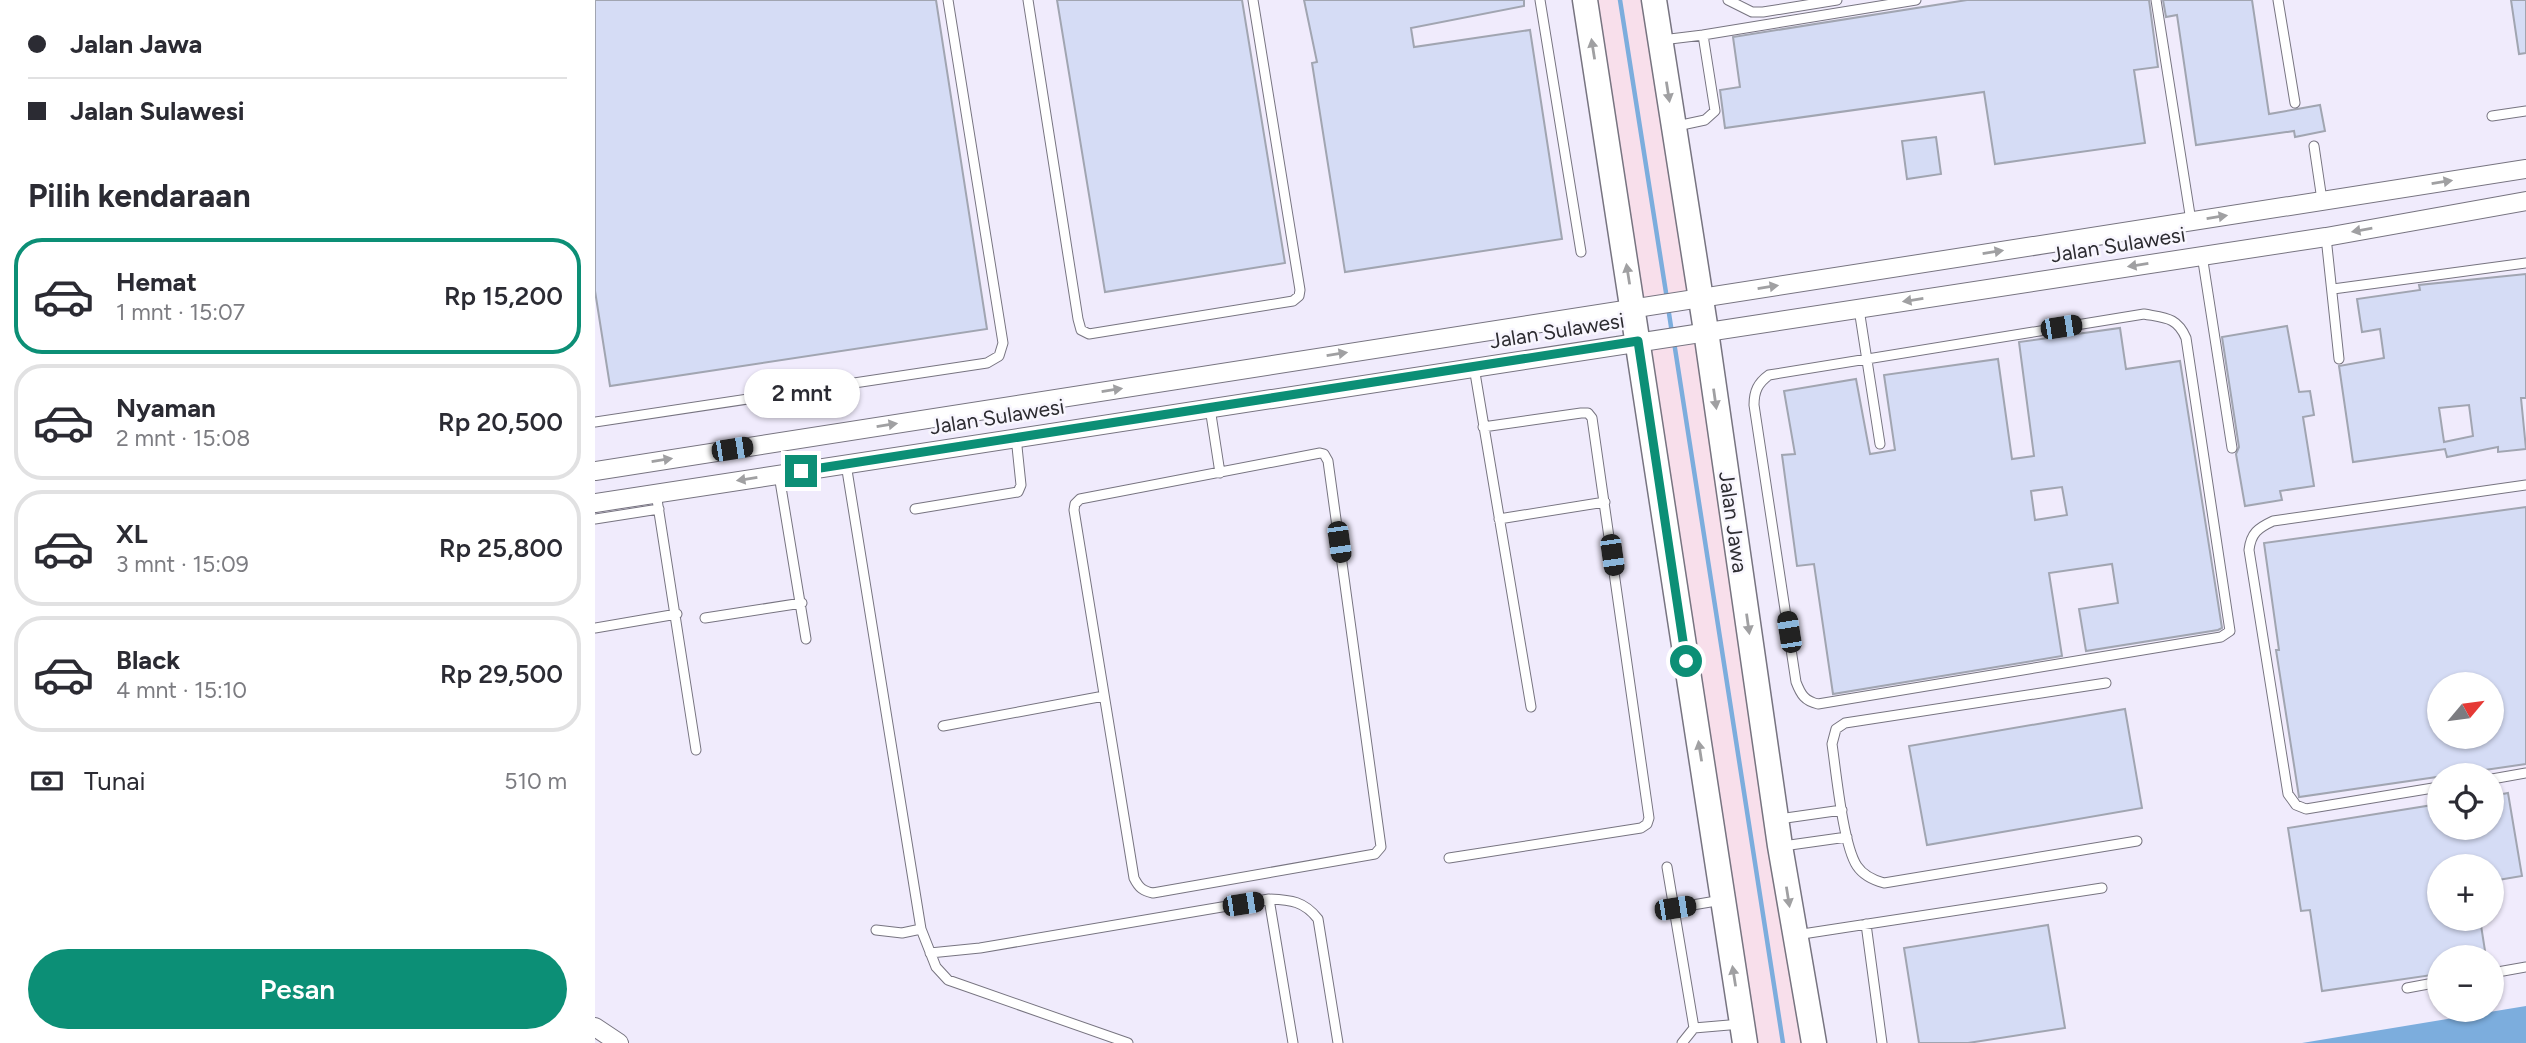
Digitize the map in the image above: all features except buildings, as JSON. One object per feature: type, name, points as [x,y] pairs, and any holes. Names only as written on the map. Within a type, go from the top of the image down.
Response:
[{"type":"street","points":[[1585,0],[1640,307],[1743,1033]]},
{"type":"street","name":"Jalan Jawa","points":[[1654,0],[1674,126],[1698,332],[1794,935],[1814,1043]]},
{"type":"street","name":"Jalan Sulawesi","points":[[595,471],[2526,169]]},
{"type":"street","name":"Jalan Sulawesi","points":[[595,503],[658,501],[779,474],[2326,237],[2526,201]]},
{"type":"street","points":[[595,1027],[619,1043]]},
{"type":"lane","points":[[595,422],[987,363],[999,356],[1003,344],[948,0]]},
{"type":"lane","points":[[1028,0],[1078,320],[1081,330],[1089,334],[1293,301],[1299,296],[1253,0]]},
{"type":"lane","points":[[1540,0],[1581,252]]},
{"type":"lane","points":[[1728,0],[1752,12],[1837,0]]},
{"type":"lane","points":[[1660,40],[1916,0]]},
{"type":"lane","points":[[2156,0],[2191,221]]},
{"type":"lane","points":[[2278,0],[2295,103]]},
{"type":"lane","points":[[1674,126],[1705,120],[1715,111],[1703,35]]},
{"type":"lane","points":[[2492,117],[2526,111]]},
{"type":"lane","points":[[2314,146],[2322,200]]},
{"type":"lane","points":[[2326,237],[2339,359]]},
{"type":"lane","points":[[2202,255],[2232,448]]},
{"type":"lane","points":[[2333,289],[2526,263]]},
{"type":"lane","points":[[1859,309],[1880,444]]},
{"type":"lane","points":[[2144,314],[2174,321],[2182,327],[2186,338],[2230,631],[2221,637],[1818,705],[1802,696],[1796,682],[1754,396],[1757,387],[1769,375],[1868,359],[2144,314]]},
{"type":"lane","points":[[1474,366],[1531,707]]},
{"type":"lane","points":[[1210,408],[1220,473]]},
{"type":"lane","points":[[1449,858],[1641,828],[1647,824],[1649,818],[1592,418],[1588,413],[1483,427]]},
{"type":"lane","points":[[915,509],[1018,492],[1021,485],[1016,438]]},
{"type":"lane","points":[[1320,453],[1327,457],[1381,847],[1375,854],[1153,893],[1144,891],[1134,878],[1074,510],[1080,499],[1220,473],[1320,453]]},
{"type":"lane","points":[[846,464],[921,929],[936,967],[948,980],[1128,1043]]},
{"type":"lane","points":[[779,474],[806,639]]},
{"type":"lane","points":[[2427,790],[2306,809],[2296,804],[2288,794],[2249,550],[2251,538],[2259,527],[2273,521],[2526,485]]},
{"type":"lane","points":[[595,519],[658,501],[696,750]]},
{"type":"lane","points":[[1499,519],[1605,502]]},
{"type":"lane","points":[[705,618],[802,603]]},
{"type":"lane","points":[[595,628],[677,614]]},
{"type":"lane","points":[[2106,683],[1845,723],[1836,729],[1832,744],[1847,837],[1856,865],[1865,875],[1884,883],[2137,841]]},
{"type":"lane","points":[[943,726],[1104,696]]},
{"type":"lane","points":[[2504,777],[2526,773]]},
{"type":"lane","points":[[1777,819],[1842,810]]},
{"type":"lane","points":[[1780,846],[1847,837]]},
{"type":"lane","points":[[1667,867],[1694,1028],[1682,1043]]},
{"type":"lane","points":[[1794,935],[2102,888]]},
{"type":"lane","points":[[930,953],[980,948],[1269,900],[1296,901],[1309,908],[1318,919],[1338,1043]]},
{"type":"lane","points":[[1269,900],[1293,1043]]},
{"type":"lane","points":[[1675,908],[1723,900]]},
{"type":"lane","points":[[1866,924],[1882,1043]]},
{"type":"lane","points":[[876,930],[902,933],[921,929]]},
{"type":"lane","points":[[2504,971],[2526,967]]},
{"type":"lane","points":[[2407,988],[2427,984]]},
{"type":"lane","points":[[1694,1028],[1743,1033]]},
{"type":"shaded area","points":[[595,0],[2526,0],[2526,1043],[595,1043]]},
{"type":"shaded area","points":[[1585,0],[1654,0],[1700,297],[1633,308]]},
{"type":"shaded area","points":[[1706,331],[1814,1043],[1746,1043],[1638,341]]},
{"type":"water","points":[[2526,1006],[2526,1043],[2302,1043],[2429,1022],[2504,1022],[2504,1010]]},
{"type":"waterway","points":[[1620,0],[1667,299]]},
{"type":"waterway","points":[[1668,307],[1672,333]]},
{"type":"waterway","points":[[1674,342],[1783,1043]]},
{"type":"route","points":[[801,471],[1638,341],[1686,661]]}]
